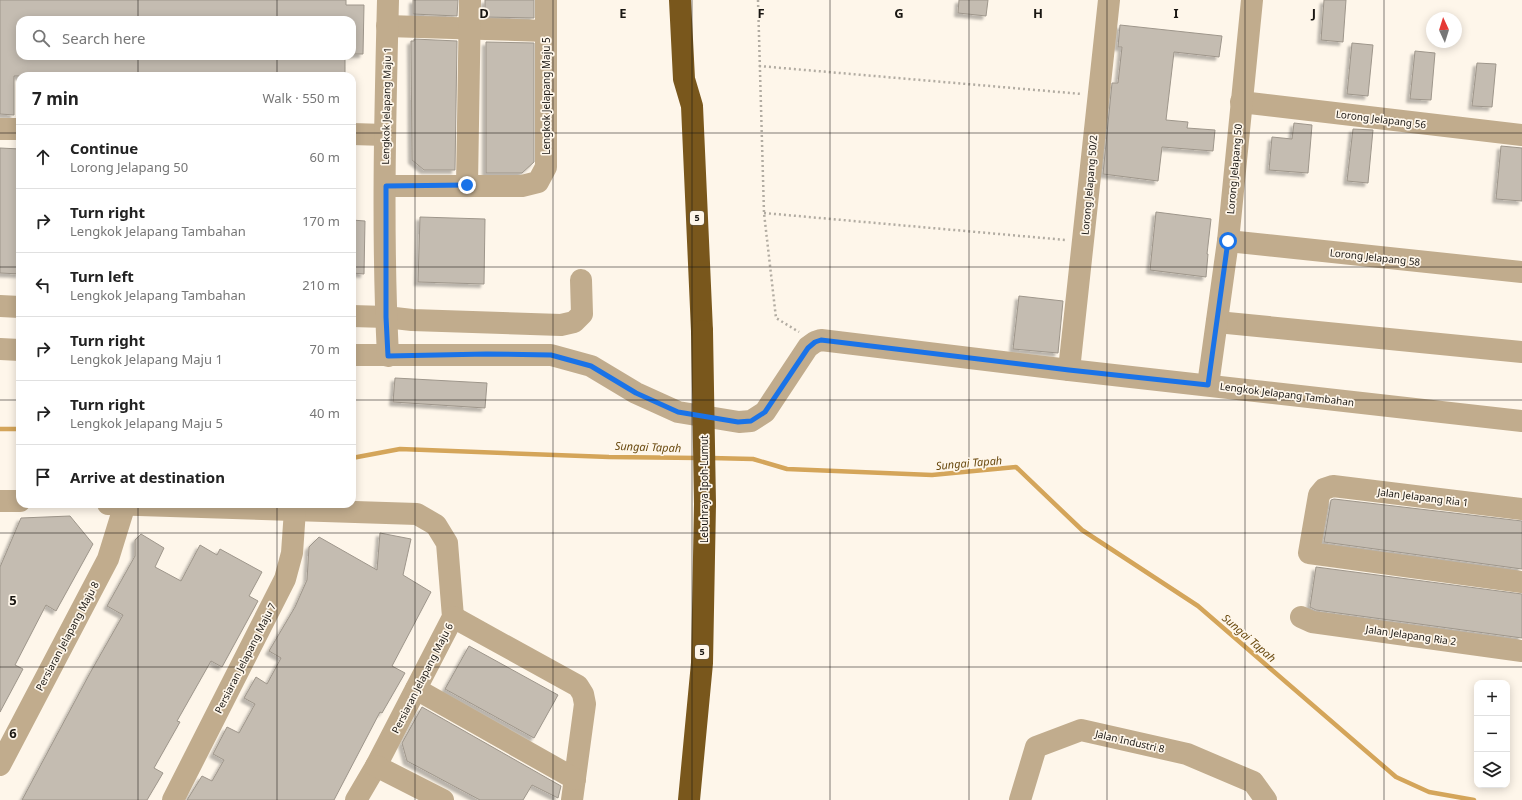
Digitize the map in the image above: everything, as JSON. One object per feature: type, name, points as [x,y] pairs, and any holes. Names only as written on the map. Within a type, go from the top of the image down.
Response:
[{"type":"highway","name":"Lebuhraya Ipoh-Lumut","points":[[680,0],[684,79],[692,106],[702,331],[704,504],[702,663],[689,800]]},
{"type":"highway","name":"Lebuhraya Ipoh-Lumut","points":[[692,106],[696,88],[694,0]]},
{"type":"street","name":"Lengkok Jelapang Maju 1","points":[[388,0],[384,135],[386,186],[386,317],[388,356]]},
{"type":"street","points":[[467,185],[470,0]]},
{"type":"street","name":"Lengkok Jelapang Maju 5","points":[[386,186],[522,186],[538,182],[546,167],[546,0]]},
{"type":"street","name":"Lorong Jelapang 50/2","points":[[1069,370],[1109,0]]},
{"type":"street","name":"Lorong Jelapang 50","points":[[1208,385],[1228,241],[1252,0]]},
{"type":"street","points":[[387,26],[546,31]]},
{"type":"street","name":"Lorong Jelapang 56","points":[[1241,102],[1522,135]]},
{"type":"street","points":[[0,129],[16,129]]},
{"type":"street","points":[[356,134],[384,135]]},
{"type":"street","name":"Lorong Jelapang 58","points":[[1228,241],[1522,272]]},
{"type":"street","points":[[356,316],[412,320],[562,324],[574,322],[582,314],[581,280]]},
{"type":"street","points":[[0,306],[16,307]]},
{"type":"street","points":[[1217,322],[1522,352]]},
{"type":"street","name":"Lengkok Jelapang Tambahan","points":[[815,342],[821,340],[1069,370],[1522,421]]},
{"type":"street","points":[[356,355],[551,355],[591,366],[636,393],[678,412],[738,422],[751,421],[765,412],[808,348],[815,342]]},
{"type":"street","points":[[0,349],[16,350]]},
{"type":"street","name":"Jalan Jelapang Ria 1","points":[[1522,509],[1333,486],[1324,489],[1319,495],[1309,553],[1522,582]]},
{"type":"street","points":[[0,501],[16,501]]},
{"type":"street","name":"Persiaran Jelapang Maju 8","points":[[0,765],[108,559],[124,508]]},
{"type":"street","points":[[238,508],[295,510]]},
{"type":"street","name":"Persiaran Jelapang Maju 6","points":[[295,510],[417,514],[436,525],[447,543],[454,617],[376,766],[356,800]]},
{"type":"street","name":"Persiaran Jelapang Maju 7","points":[[173,800],[285,579],[292,553],[295,510]]},
{"type":"street","points":[[454,617],[578,686],[583,694],[585,704],[572,800]]},
{"type":"street","name":"Jalan Jelapang Ria 2","points":[[1301,617],[1312,622],[1522,651]]},
{"type":"street","points":[[416,689],[576,778]]},
{"type":"street","name":"Jalan Industri 8","points":[[1020,800],[1036,747],[1081,730],[1187,754],[1253,782],[1266,800]]},
{"type":"street","points":[[376,766],[443,800]]},
{"type":"path","points":[[758,0],[764,213],[776,318],[815,342]]},
{"type":"path","points":[[759,66],[1098,95]]},
{"type":"path","points":[[764,213],[1084,241]]},
{"type":"building","points":[[0,0],[346,0],[346,5],[364,5],[363,54],[356,54],[356,16],[16,16],[16,60],[345,60],[345,72],[16,72],[16,76],[14,76],[14,115],[0,114]]},
{"type":"building","points":[[413,0],[458,0],[457,16],[413,14]]},
{"type":"building","points":[[485,0],[534,0],[534,18],[485,17]]},
{"type":"building","points":[[959,0],[988,0],[986,16],[958,13]]},
{"type":"building","points":[[1324,0],[1346,0],[1343,42],[1321,40]]},
{"type":"building","points":[[1120,25],[1222,36],[1219,57],[1174,52],[1166,120],[1188,122],[1187,128],[1215,130],[1213,151],[1162,147],[1158,181],[1103,174],[1112,83],[1118,83],[1122,47],[1118,47]]},
{"type":"building","points":[[414,39],[457,41],[455,170],[424,170],[412,160],[411,41],[414,41]]},
{"type":"building","points":[[486,42],[534,43],[534,162],[522,173],[486,173]]},
{"type":"building","points":[[1352,43],[1373,45],[1368,96],[1347,94]]},
{"type":"building","points":[[1415,51],[1435,53],[1431,100],[1410,99]]},
{"type":"building","points":[[1477,63],[1496,64],[1492,107],[1472,106]]},
{"type":"building","points":[[1294,123],[1312,125],[1308,173],[1269,170],[1272,137],[1292,139]]},
{"type":"building","points":[[1353,129],[1373,130],[1368,183],[1347,181]]},
{"type":"building","points":[[1501,146],[1522,148],[1522,201],[1496,199]]},
{"type":"building","points":[[0,148],[16,149],[16,274],[0,273]]},
{"type":"building","points":[[1156,212],[1211,219],[1206,277],[1150,270]]},
{"type":"building","points":[[420,217],[485,219],[484,284],[418,282]]},
{"type":"building","points":[[356,220],[365,221],[364,274],[356,273]]},
{"type":"building","points":[[1019,296],[1063,301],[1058,353],[1013,349]]},
{"type":"building","points":[[395,378],[487,383],[485,408],[393,402]]},
{"type":"building","points":[[1334,499],[1522,521],[1522,569],[1324,542],[1331,500]]},
{"type":"building","points":[[70,516],[93,544],[56,611],[46,605],[15,665],[23,669],[0,712],[0,567],[21,518]]},
{"type":"building","points":[[380,533],[411,539],[403,575],[431,592],[392,666],[405,673],[382,713],[380,712],[334,800],[187,800],[202,776],[212,781],[224,760],[213,754],[227,727],[239,733],[255,704],[244,698],[256,677],[267,684],[281,658],[269,651],[295,607],[307,580],[309,547],[319,537],[377,570]]},
{"type":"building","points":[[141,534],[164,548],[155,567],[181,581],[200,545],[217,555],[220,549],[262,572],[249,596],[258,601],[222,667],[211,661],[177,721],[180,722],[154,768],[163,773],[147,800],[22,800],[123,615],[107,606],[135,556],[135,540]]},
{"type":"building","points":[[1316,567],[1522,594],[1522,638],[1316,610],[1310,607]]},
{"type":"building","points":[[469,646],[558,695],[534,738],[445,689]]},
{"type":"building","points":[[422,707],[561,786],[558,798],[532,785],[523,800],[480,800],[407,761],[402,743]]},
{"type":"waterway","name":"Sungai Tapah","points":[[0,429],[16,429]]},
{"type":"waterway","name":"Sungai Tapah","points":[[356,457],[400,449],[609,457],[699,458]]},
{"type":"waterway","name":"Sungai Tapah","points":[[711,458],[753,459],[787,469],[932,475],[1016,467],[1082,530],[1198,606],[1396,777],[1429,792],[1474,800]]},
{"type":"route","points":[[467,185],[386,186],[386,317],[388,356],[487,354],[551,355],[591,366],[636,393],[678,412],[738,422],[751,421],[765,412],[808,348],[815,342],[821,340],[1208,385],[1228,241]]}]
